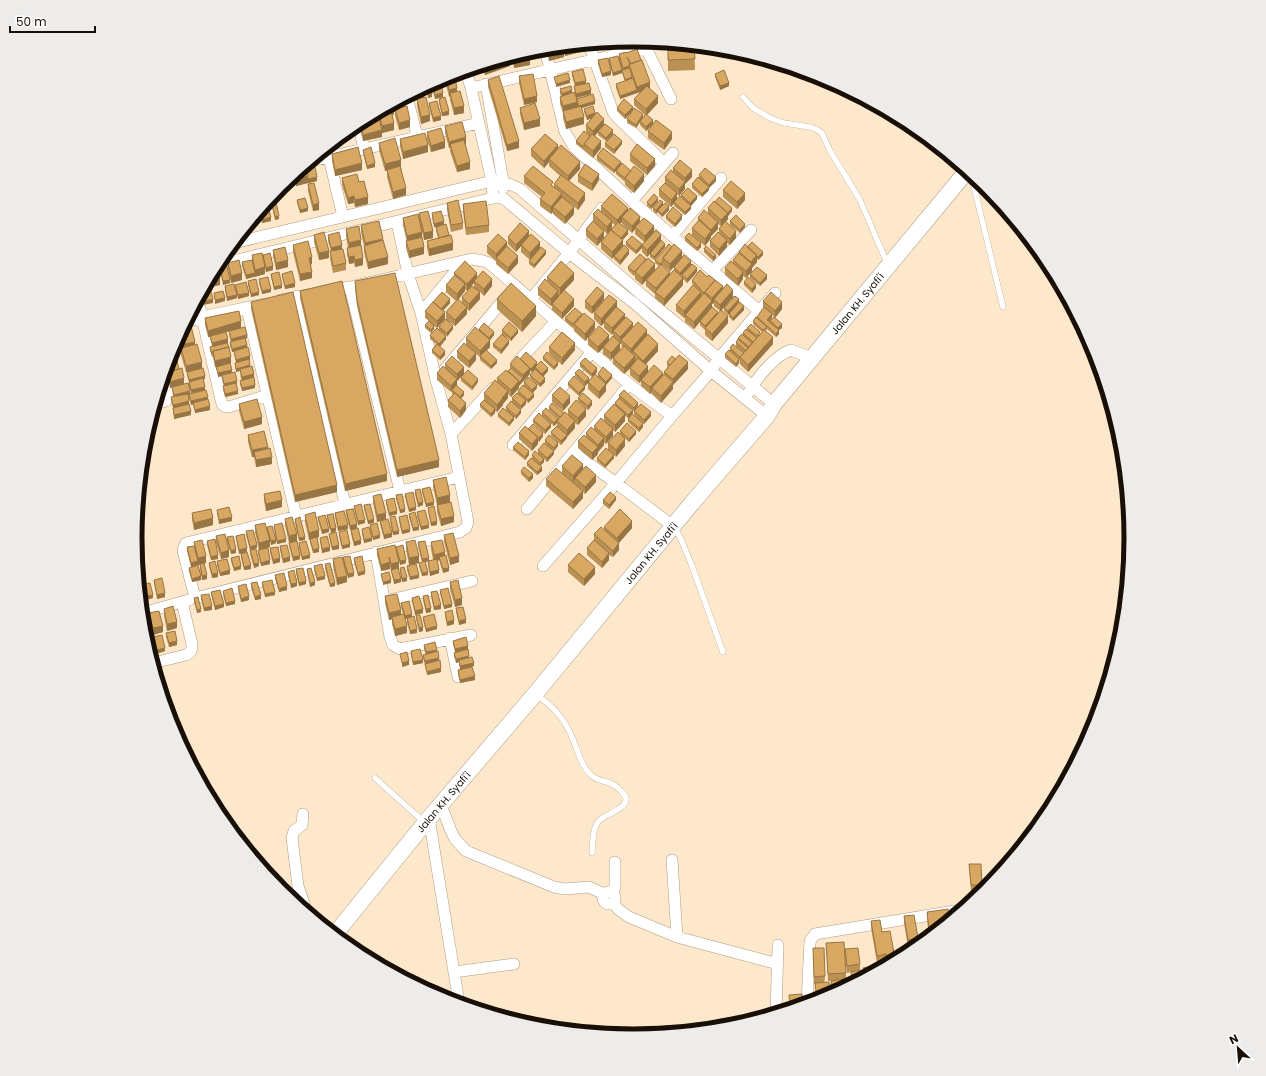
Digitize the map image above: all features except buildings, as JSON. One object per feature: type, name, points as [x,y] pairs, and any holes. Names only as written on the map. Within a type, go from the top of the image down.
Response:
[{"type":"main road","name":"Jalan KH. Syafi'i","points":[[338,931],[441,804],[535,694],[672,526],[770,410],[963,175]]},
{"type":"street","points":[[471,88],[594,60],[637,47]]},
{"type":"street","points":[[645,47],[671,99]]},
{"type":"street","points":[[591,49],[613,112],[664,163]]},
{"type":"street","points":[[546,55],[567,137],[613,194],[632,202],[759,311]]},
{"type":"street","points":[[467,76],[479,123],[498,182]]},
{"type":"street","points":[[486,84],[498,182],[498,198]]},
{"type":"street","points":[[408,102],[417,136]]},
{"type":"street","points":[[322,158],[479,123]]},
{"type":"street","points":[[360,130],[364,150]]},
{"type":"street","points":[[632,202],[673,153]]},
{"type":"street","points":[[329,158],[343,217]]},
{"type":"street","points":[[672,236],[721,178]]},
{"type":"street","points":[[241,241],[498,182],[520,189],[642,295],[752,386],[770,410]]},
{"type":"street","points":[[531,299],[569,253],[613,194]]},
{"type":"street","points":[[227,263],[498,198]]},
{"type":"street","points":[[498,198],[634,303],[711,371],[745,398],[770,410]]},
{"type":"street","points":[[358,214],[362,230]]},
{"type":"street","points":[[147,611],[195,598],[460,532],[466,528],[468,522],[451,434],[436,380],[421,313],[408,274],[397,222]]},
{"type":"street","points":[[712,271],[752,230]]},
{"type":"street","points":[[194,320],[247,309],[297,296],[350,287],[478,260],[489,263],[630,385],[672,416]]},
{"type":"street","points":[[421,313],[463,262]]},
{"type":"street","points":[[436,380],[516,286]]},
{"type":"street","points":[[350,287],[400,492]]},
{"type":"street","points":[[543,566],[616,483],[711,371],[719,358],[775,293]]},
{"type":"street","points":[[634,303],[642,295]]},
{"type":"street","points":[[297,296],[345,504]]},
{"type":"street","points":[[200,308],[222,404],[226,407],[232,406],[268,395]]},
{"type":"street","points":[[247,309],[296,516]]},
{"type":"street","points":[[509,372],[556,321]]},
{"type":"street","points":[[745,398],[752,386],[780,354],[791,350],[812,358]]},
{"type":"street","points":[[514,445],[591,352]]},
{"type":"street","points":[[451,434],[498,383]]},
{"type":"street","points":[[526,509],[630,385]]},
{"type":"street","points":[[162,402],[166,401],[169,397],[166,386]]},
{"type":"street","points":[[574,452],[672,526]]},
{"type":"street","points":[[195,598],[183,551],[186,543],[459,477]]},
{"type":"street","points":[[376,552],[390,637],[396,648],[405,648],[450,638],[471,636]]},
{"type":"street","points":[[385,601],[472,581]]},
{"type":"street","points":[[158,662],[186,655],[192,650],[192,644],[182,602]]},
{"type":"street","points":[[450,638],[458,677]]},
{"type":"street","points":[[441,804],[451,831],[466,852],[554,887],[565,889],[589,887],[610,896],[619,910],[628,917],[677,937],[778,964]]},
{"type":"street","points":[[303,814],[302,825],[294,831],[292,838],[298,886],[303,901]]},
{"type":"street","points":[[427,821],[458,997]]},
{"type":"street","points":[[672,860],[677,937]]},
{"type":"street","points":[[610,896],[615,862]]},
{"type":"street","points":[[807,997],[810,941],[815,934],[952,911]]},
{"type":"street","points":[[776,1007],[778,945]]},
{"type":"street","points":[[454,972],[514,964]]},
{"type":"lane","points":[[743,97],[753,108],[770,118],[784,123],[810,127],[822,133],[829,149],[860,200],[888,265]]},
{"type":"lane","points":[[974,185],[1003,307]]},
{"type":"lane","points":[[672,526],[680,537],[692,566],[723,652]]},
{"type":"lane","points":[[535,694],[550,704],[560,716],[570,733],[582,763],[591,775],[595,779],[606,781],[617,786],[626,799],[626,802],[622,807],[598,821],[592,853]]},
{"type":"lane","points":[[376,778],[427,821]]}]
